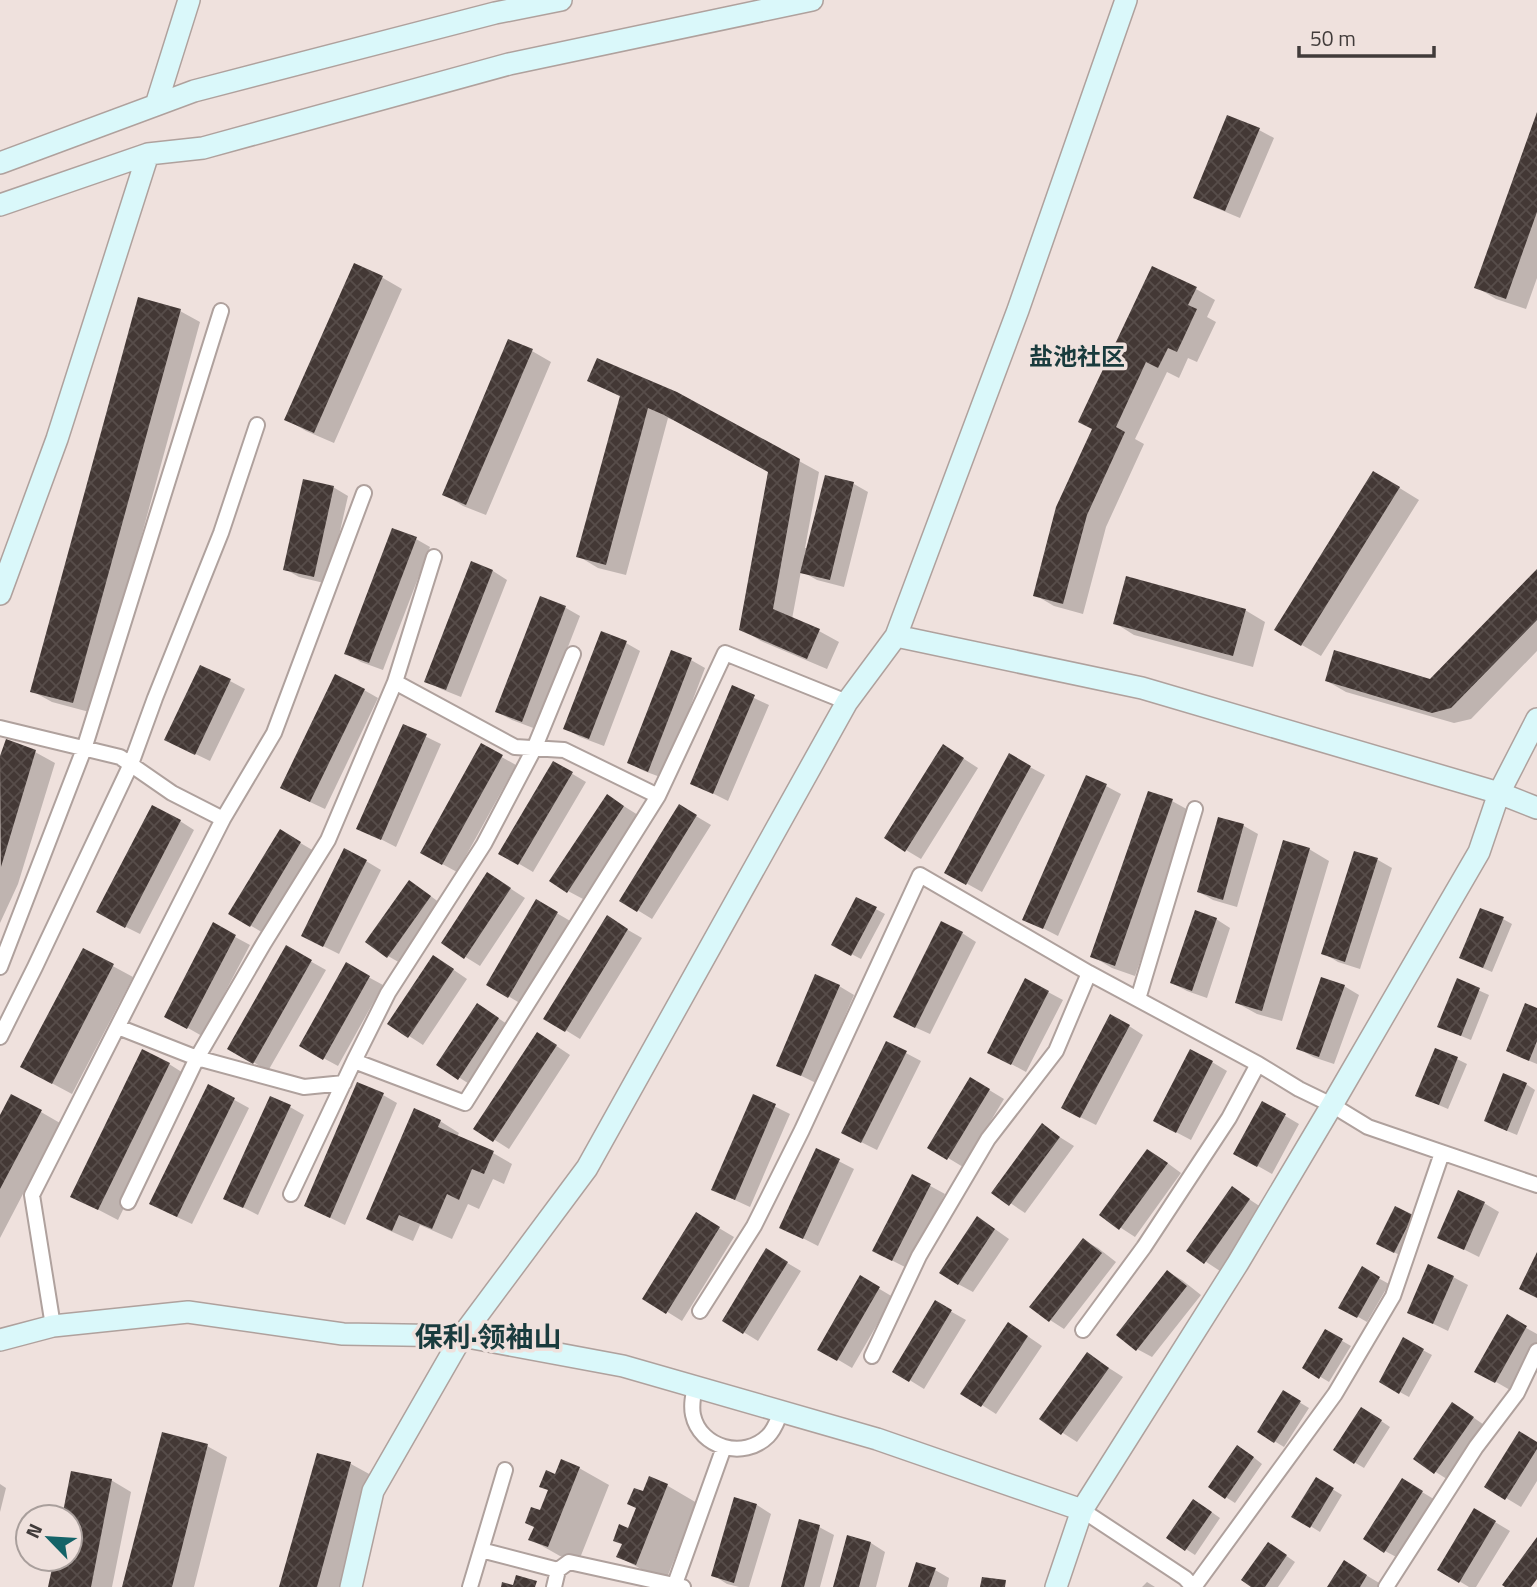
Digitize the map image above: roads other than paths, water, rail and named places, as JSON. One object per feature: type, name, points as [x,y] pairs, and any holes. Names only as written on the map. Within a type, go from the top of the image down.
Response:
[{"type":"street","points":[[156,105],[189,0]]},
{"type":"street","points":[[0,163],[194,91],[482,16],[561,0]]},
{"type":"street","points":[[0,205],[148,154],[203,148],[509,64],[812,0]]},
{"type":"street","points":[[351,1587],[373,1491],[463,1336],[587,1168],[847,702],[896,636],[1018,310],[1126,0]]},
{"type":"street","points":[[0,594],[57,439],[148,154]]},
{"type":"street","points":[[0,967],[84,749],[221,312]]},
{"type":"street","points":[[0,1037],[36,967],[131,764],[221,533],[257,425]]},
{"type":"street","points":[[53,1326],[32,1195],[223,819],[274,733],[364,493]]},
{"type":"street","points":[[128,1202],[197,1058],[328,840],[395,682],[434,557]]},
{"type":"street","points":[[896,636],[1142,688],[1499,793],[1537,808]]},
{"type":"street","points":[[354,1061],[465,1102],[658,796],[725,653],[847,702]]},
{"type":"street","points":[[292,1194],[388,993],[484,844],[534,749],[573,654]]},
{"type":"street","points":[[395,682],[515,747],[564,750],[658,796]]},
{"type":"street","points":[[1056,1587],[1082,1510],[1238,1263],[1479,852],[1499,793],[1537,719]]},
{"type":"street","points":[[0,729],[120,757],[172,793],[223,819]]},
{"type":"street","points":[[1138,999],[1195,809]]},
{"type":"street","points":[[700,1311],[754,1226],[802,1130],[920,876],[1368,1127],[1537,1185]]},
{"type":"street","points":[[872,1356],[919,1256],[988,1139],[1056,1051],[1090,973]]},
{"type":"street","points":[[118,1027],[197,1058],[304,1087],[344,1083]]},
{"type":"street","points":[[1083,1330],[1144,1247],[1229,1118],[1258,1064]]},
{"type":"street","points":[[0,1340],[53,1326],[188,1312],[344,1334],[463,1336],[623,1366],[877,1439],[1082,1510],[1185,1578],[1193,1587],[1335,1394],[1394,1296],[1442,1153]]},
{"type":"street","points":[[1386,1587],[1476,1447],[1517,1393],[1537,1351]]},
{"type":"street","points":[[695,1387],[693,1417],[710,1441],[724,1447],[739,1449],[754,1446],[766,1438],[776,1426],[780,1412]]},
{"type":"street","points":[[554,1587],[558,1570],[569,1562],[679,1586],[724,1447]]},
{"type":"street","points":[[470,1587],[505,1470]]},
{"type":"street","points":[[481,1550],[558,1570]]},
{"type":"district","name":"盐池社区","points":[[1077,356]]},
{"type":"district","name":"保利·领袖山","points":[[488,1336]]}]
